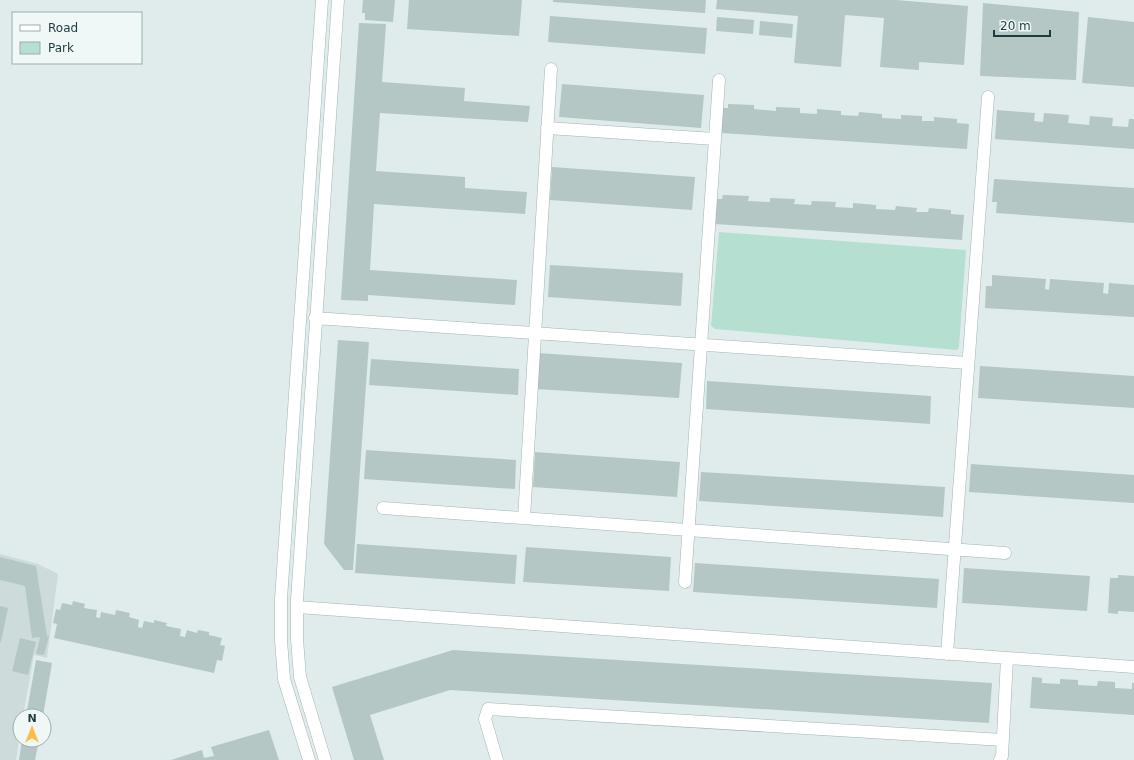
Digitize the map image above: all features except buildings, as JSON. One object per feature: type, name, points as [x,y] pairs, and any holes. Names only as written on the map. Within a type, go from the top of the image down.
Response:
[{"type":"street","points":[[309,760],[284,679],[281,640],[281,599],[322,0]]},
{"type":"street","points":[[325,760],[300,676],[297,639],[297,607],[315,318],[338,0]]},
{"type":"street","points":[[524,518],[550,69]]},
{"type":"street","points":[[685,582],[719,80]]},
{"type":"street","points":[[947,654],[988,96]]},
{"type":"street","points":[[547,128],[715,140]]},
{"type":"street","points":[[315,318],[968,363]]},
{"type":"street","points":[[383,508],[1005,554]]},
{"type":"street","points":[[297,607],[1134,667]]},
{"type":"street","points":[[1000,760],[1002,756],[1008,658]]},
{"type":"street","points":[[497,760],[485,719],[488,709],[1003,740]]},
{"type":"shaded area","points":[[0,554],[38,564],[58,574],[47,658],[34,655],[24,708],[12,708],[12,748],[18,748],[16,760],[0,760]]},
{"type":"green space","points":[[719,232],[966,250],[959,347],[957,350],[715,329],[711,326]]}]
